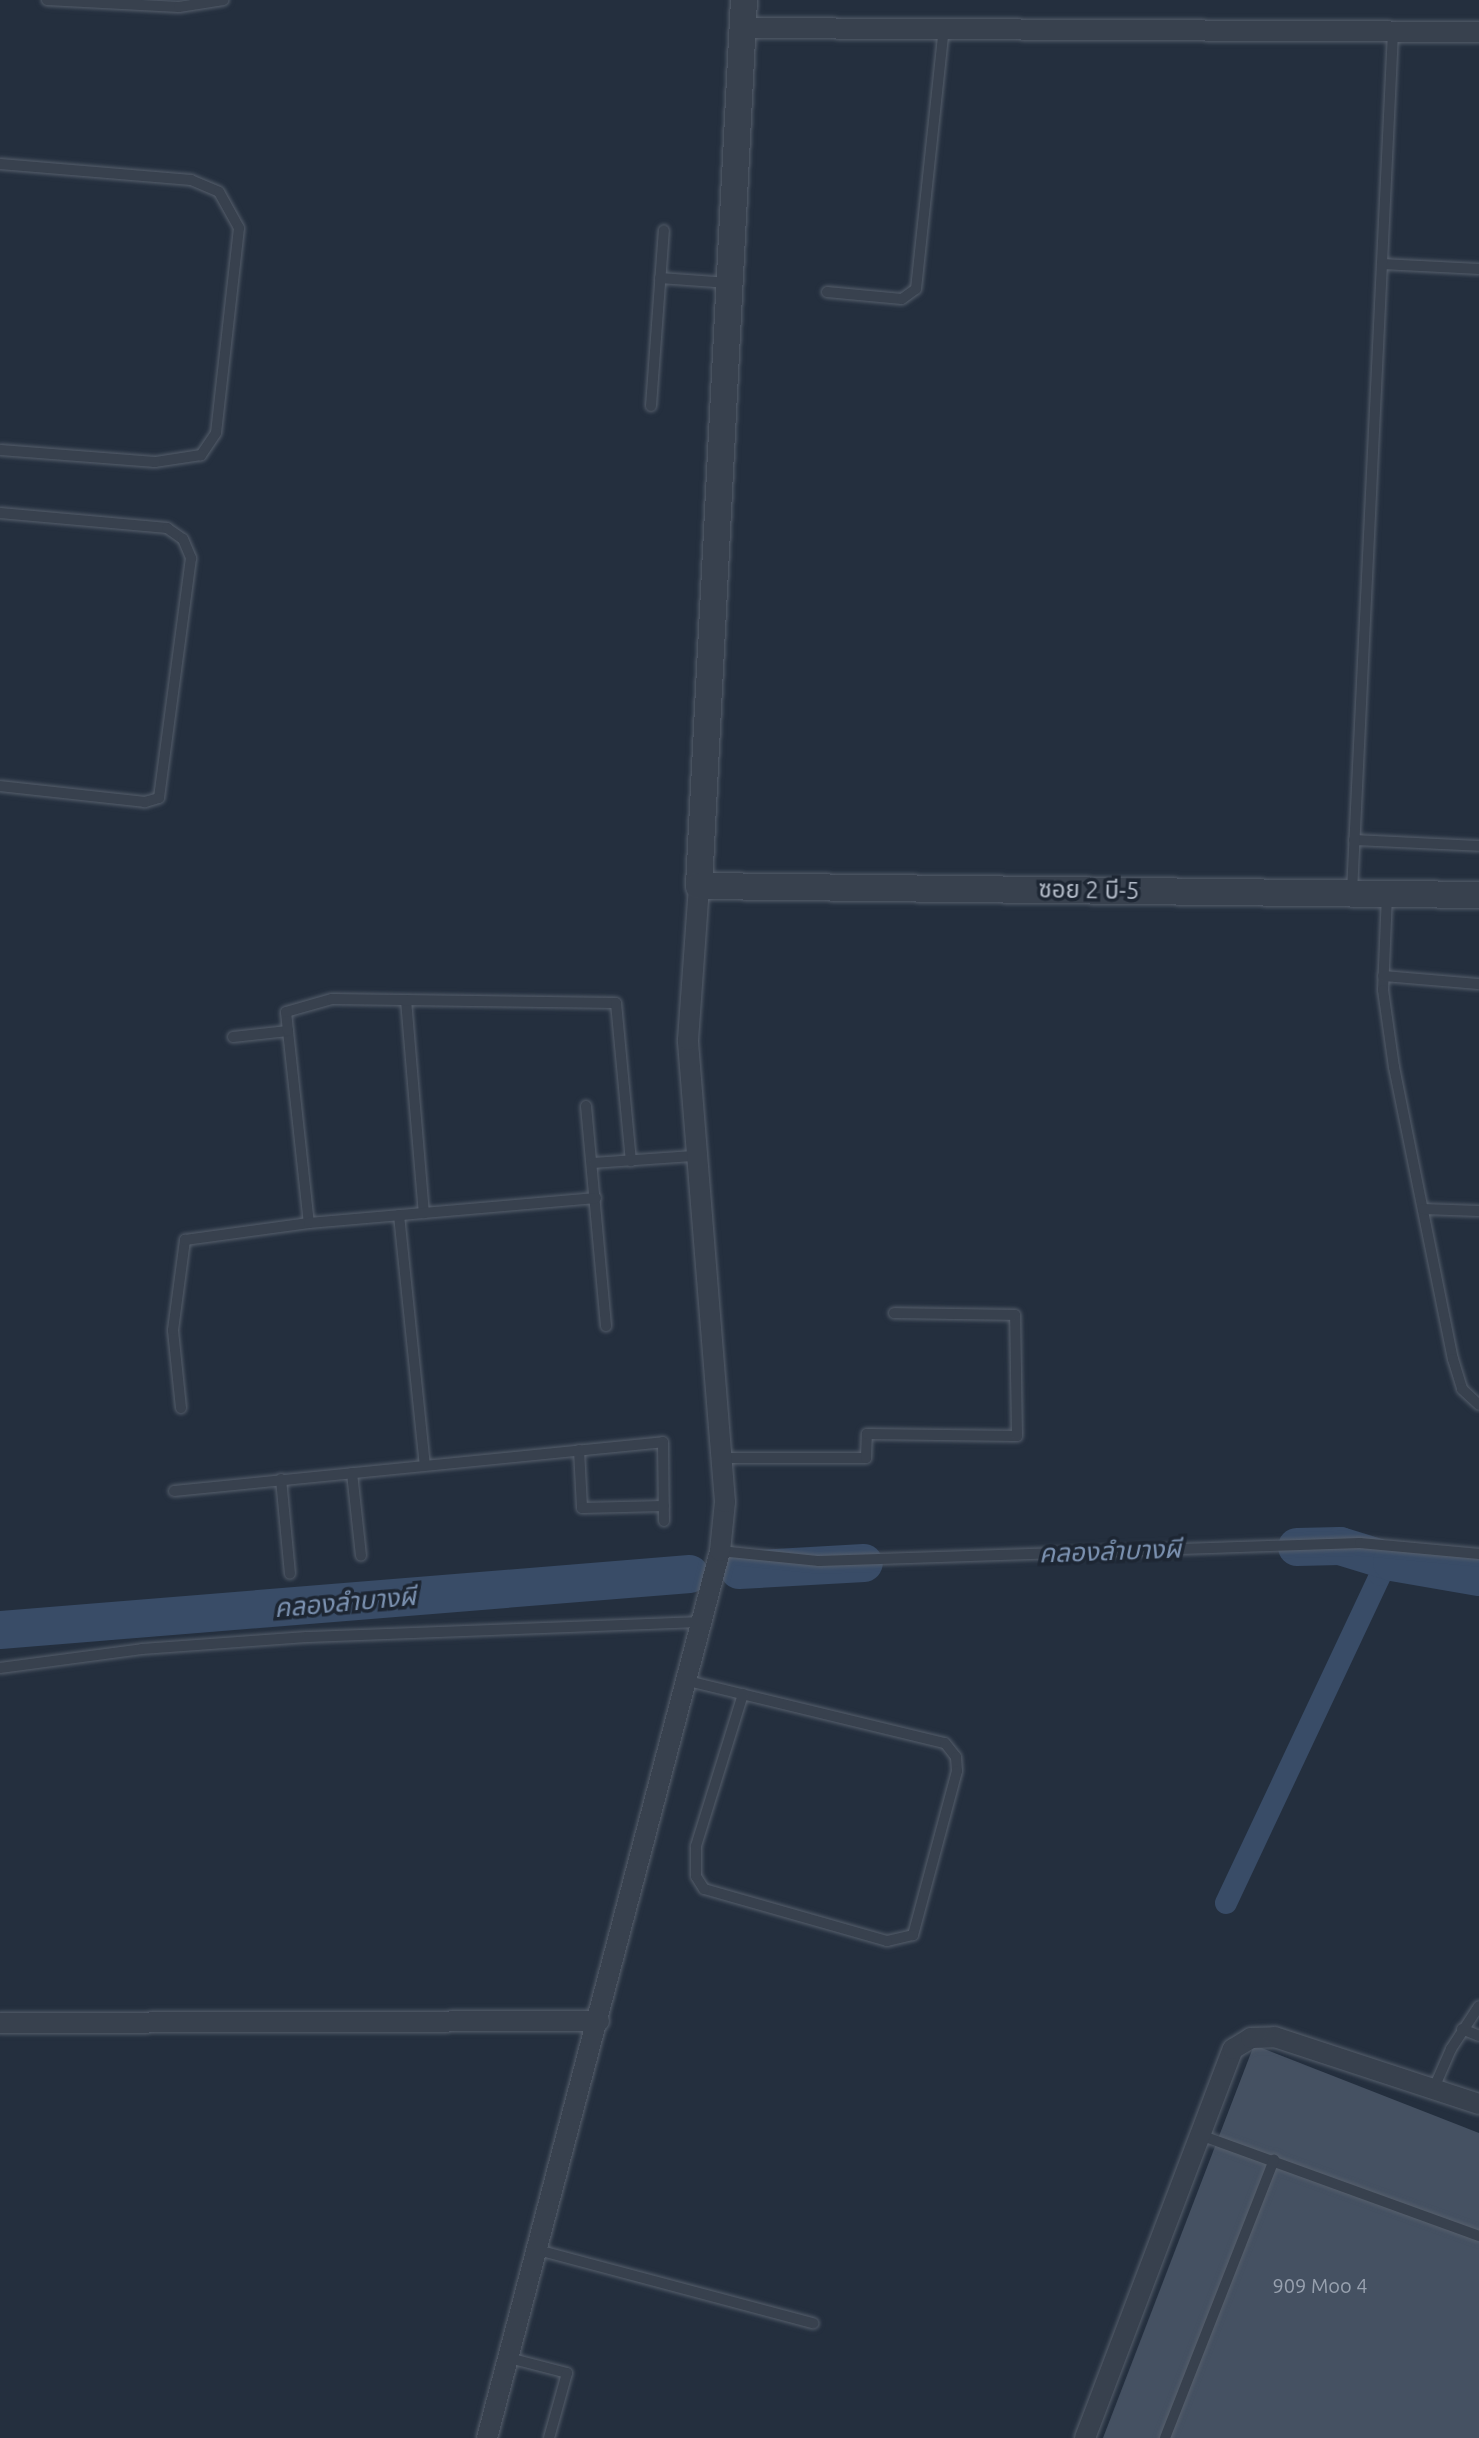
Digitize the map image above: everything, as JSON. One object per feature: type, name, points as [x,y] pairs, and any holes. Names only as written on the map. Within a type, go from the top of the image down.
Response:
[{"type":"street","points":[[487,2438],[720,1551],[725,1502],[688,1040],[699,886],[744,0]]},
{"type":"street","points":[[742,28],[944,26],[1479,32]]},
{"type":"street","name":"ซอย 2 บี-5","points":[[699,886],[1479,895]]},
{"type":"street","points":[[0,2023],[599,2021]]},
{"type":"street","points":[[1085,2438],[1233,2049],[1251,2038],[1275,2037],[1479,2104]]},
{"type":"lane","points":[[47,0],[179,7],[223,0]]},
{"type":"lane","points":[[827,292],[902,299],[916,289],[944,26]]},
{"type":"lane","points":[[1352,892],[1393,31]]},
{"type":"lane","points":[[0,164],[191,180],[219,192],[239,228],[216,433],[201,455],[155,462],[0,450]]},
{"type":"lane","points":[[651,406],[664,230]]},
{"type":"lane","points":[[1382,264],[1479,269]]},
{"type":"lane","points":[[660,278],[729,283]]},
{"type":"lane","points":[[0,513],[167,528],[183,539],[191,558],[159,798],[145,802],[0,786]]},
{"type":"lane","points":[[1354,840],[1479,846]]},
{"type":"lane","points":[[1387,893],[1383,976],[1394,1067],[1462,1389],[1479,1405]]},
{"type":"lane","points":[[1383,976],[1479,984]]},
{"type":"lane","points":[[309,1223],[286,1012],[332,999],[616,1003],[631,1161]]},
{"type":"lane","points":[[406,1000],[424,1213]]},
{"type":"lane","points":[[233,1037],[288,1031]]},
{"type":"lane","points":[[586,1106],[594,1163],[606,1326]]},
{"type":"lane","points":[[594,1163],[695,1156]]},
{"type":"lane","points":[[181,1408],[173,1330],[185,1240],[309,1223],[596,1198]]},
{"type":"lane","points":[[1423,1209],[1479,1211]]},
{"type":"lane","points":[[399,1215],[425,1465]]},
{"type":"lane","points":[[722,1458],[866,1458],[867,1434],[1017,1436],[1015,1315],[894,1313]]},
{"type":"lane","points":[[174,1491],[663,1442],[664,1521]]},
{"type":"lane","points":[[579,1450],[582,1508],[664,1506]]},
{"type":"lane","points":[[352,1473],[361,1556]]},
{"type":"lane","points":[[281,1479],[290,1574]]},
{"type":"lane","points":[[720,1551],[819,1561],[1360,1543],[1479,1554]]},
{"type":"lane","points":[[0,1668],[142,1649],[307,1637],[704,1621]]},
{"type":"lane","points":[[688,1681],[743,1694],[945,1743],[956,1757],[957,1771],[913,1935],[887,1941],[704,1889],[696,1876],[696,1846],[743,1694]]},
{"type":"lane","points":[[1434,2088],[1462,2029],[1479,2006]]},
{"type":"lane","points":[[1462,2029],[1479,2036]]},
{"type":"lane","points":[[1200,2135],[1479,2236]]},
{"type":"lane","points":[[1165,2438],[1274,2160]]},
{"type":"lane","points":[[538,2250],[813,2323]]},
{"type":"lane","points":[[509,2358],[567,2373],[549,2438]]},
{"type":"building","points":[[1254,2045],[1479,2133],[1479,2438],[1103,2438]]},
{"type":"waterway","name":"คลองลำบางผี","points":[[1297,1547],[1340,1546],[1392,1562],[1479,1577]]},
{"type":"waterway","points":[[1226,1903],[1380,1575],[1392,1562]]},
{"type":"waterway","name":"คลองลำบางผี","points":[[739,1570],[864,1563]]},
{"type":"waterway","name":"คลองลำบางผี","points":[[0,1630],[690,1574]]}]
